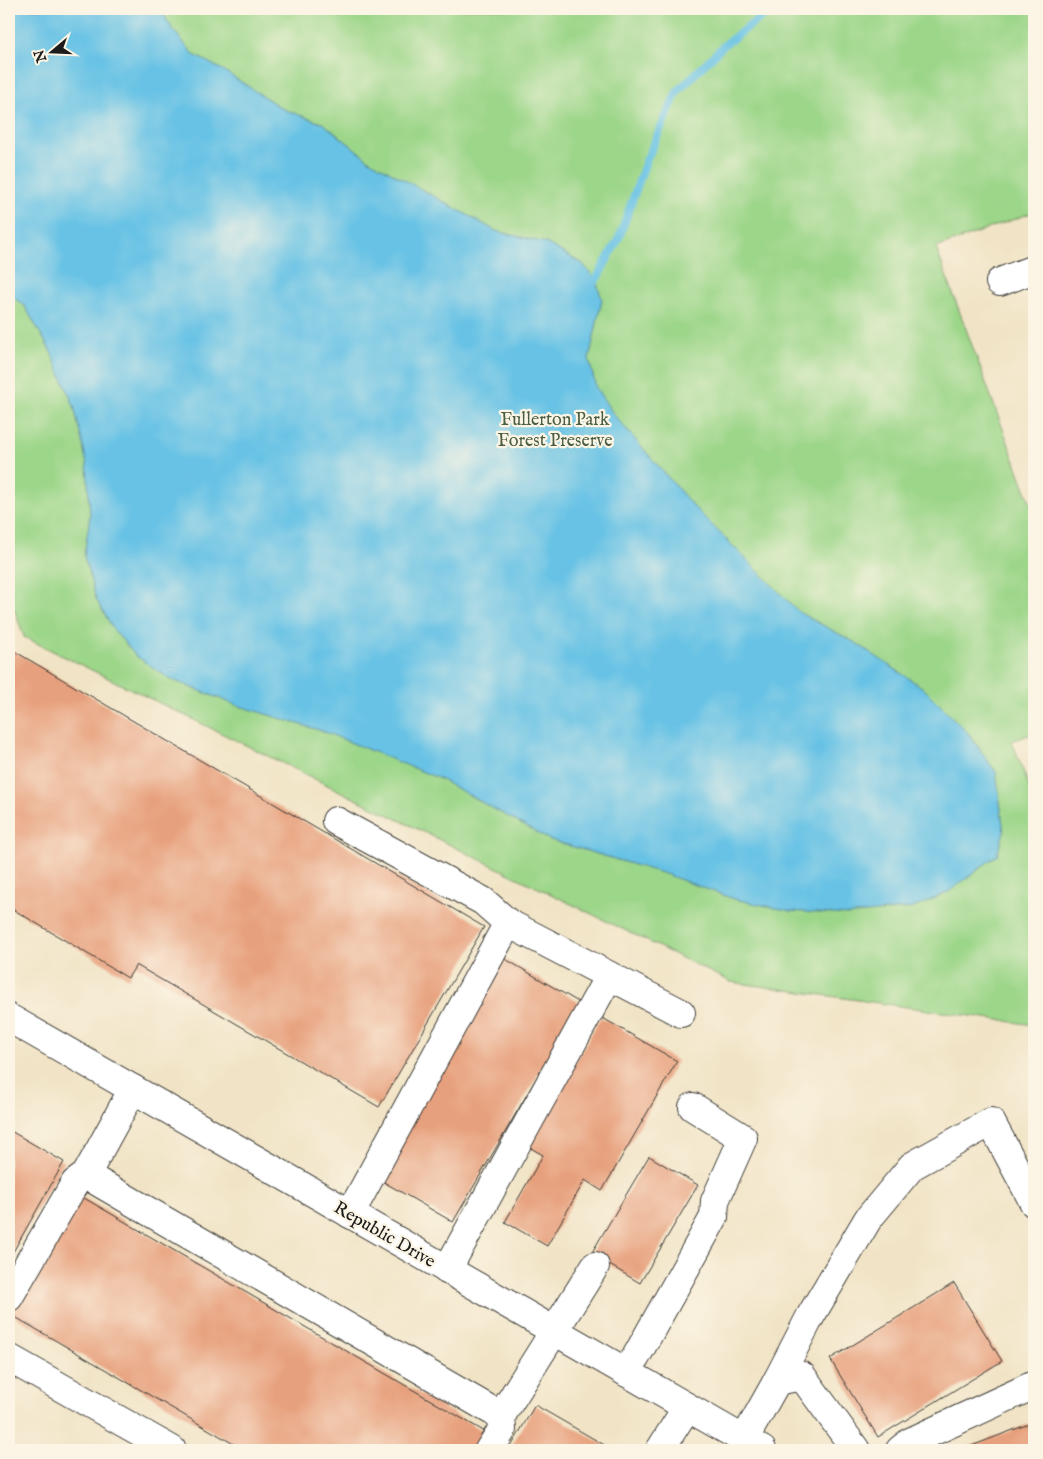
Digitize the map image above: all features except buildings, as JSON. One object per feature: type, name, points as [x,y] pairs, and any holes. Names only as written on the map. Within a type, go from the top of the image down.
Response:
[{"type":"street","points":[[1000,282],[1034,269]]},
{"type":"street","points":[[336,822],[482,900],[508,924],[681,1014]]},
{"type":"street","points":[[350,1214],[508,924]]},
{"type":"street","points":[[447,1270],[609,976]]},
{"type":"street","name":"Republic Drive","points":[[9,1018],[753,1445]]},
{"type":"street","points":[[9,1297],[75,1183],[86,1175],[132,1089]]},
{"type":"street","points":[[627,1373],[714,1217],[715,1201],[743,1138],[693,1107]]},
{"type":"street","points":[[753,1445],[778,1382],[810,1317],[868,1220],[912,1166],[991,1122],[1034,1203]]},
{"type":"street","points":[[86,1175],[501,1416]]},
{"type":"street","points":[[489,1450],[502,1430],[501,1416],[595,1266]]},
{"type":"street","points":[[9,1358],[172,1450]]},
{"type":"street","points":[[778,1382],[802,1376],[856,1450]]},
{"type":"street","points":[[900,1450],[910,1442],[1034,1385]]},
{"type":"street","points":[[660,1450],[687,1407]]},
{"type":"green space","name":"Fullerton Park Forest Preserve","points":[[9,9],[1034,9],[1034,212],[936,248],[1034,513],[1034,733],[1012,741],[1034,800],[1034,1025],[731,982],[24,637],[9,594]]},
{"type":"water","points":[[9,9],[160,9],[174,31],[194,55],[221,69],[283,109],[324,124],[369,160],[496,231],[546,243],[583,264],[596,280],[602,300],[589,359],[596,388],[614,415],[693,506],[800,613],[856,643],[923,688],[968,733],[996,772],[1004,832],[997,855],[950,891],[914,908],[847,915],[790,911],[734,899],[665,874],[550,840],[438,778],[325,732],[236,705],[170,679],[136,656],[113,629],[96,599],[84,556],[90,516],[87,464],[74,406],[50,350],[24,305],[9,294]]},
{"type":"waterway","points":[[596,280],[619,238],[646,161],[677,92],[724,45],[772,9]]}]
